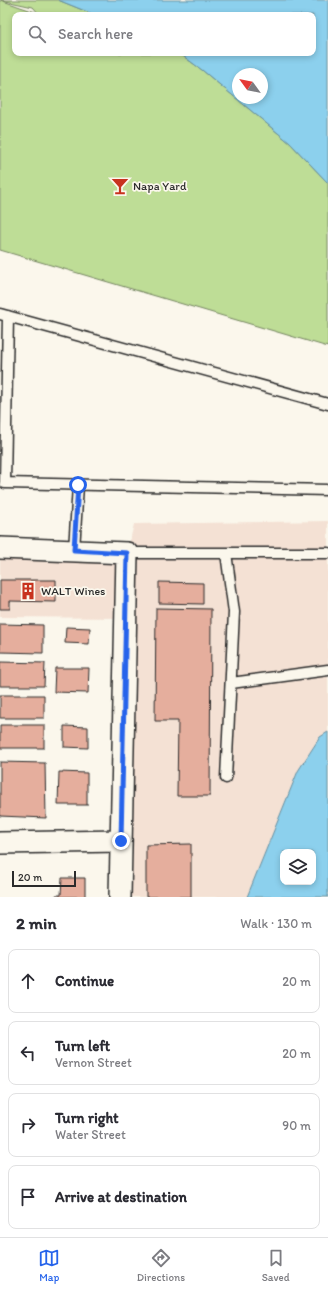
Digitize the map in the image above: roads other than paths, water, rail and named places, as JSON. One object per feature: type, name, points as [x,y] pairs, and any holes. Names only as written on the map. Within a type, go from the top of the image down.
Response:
[{"type":"street","points":[[0,548],[127,553],[120,897]]},
{"type":"street","points":[[0,843],[121,841]]},
{"type":"lane","points":[[328,404],[4,315],[5,483],[328,490]]},
{"type":"lane","points":[[74,550],[78,485]]},
{"type":"lane","points":[[127,553],[328,553]]},
{"type":"lane","points":[[226,553],[234,612],[226,778]]},
{"type":"lane","points":[[231,683],[328,670]]},
{"type":"water","points":[[58,0],[328,0],[328,183],[290,143],[243,104],[268,104],[268,68],[232,68],[232,95],[183,56],[316,56],[316,12],[88,12]]},
{"type":"water","points":[[328,732],[328,897],[247,897],[298,771],[320,737]]},
{"type":"place","name":"Napa Yard","points":[[120,186]]},
{"type":"place","name":"WALT Wines","points":[[28,591]]}]
